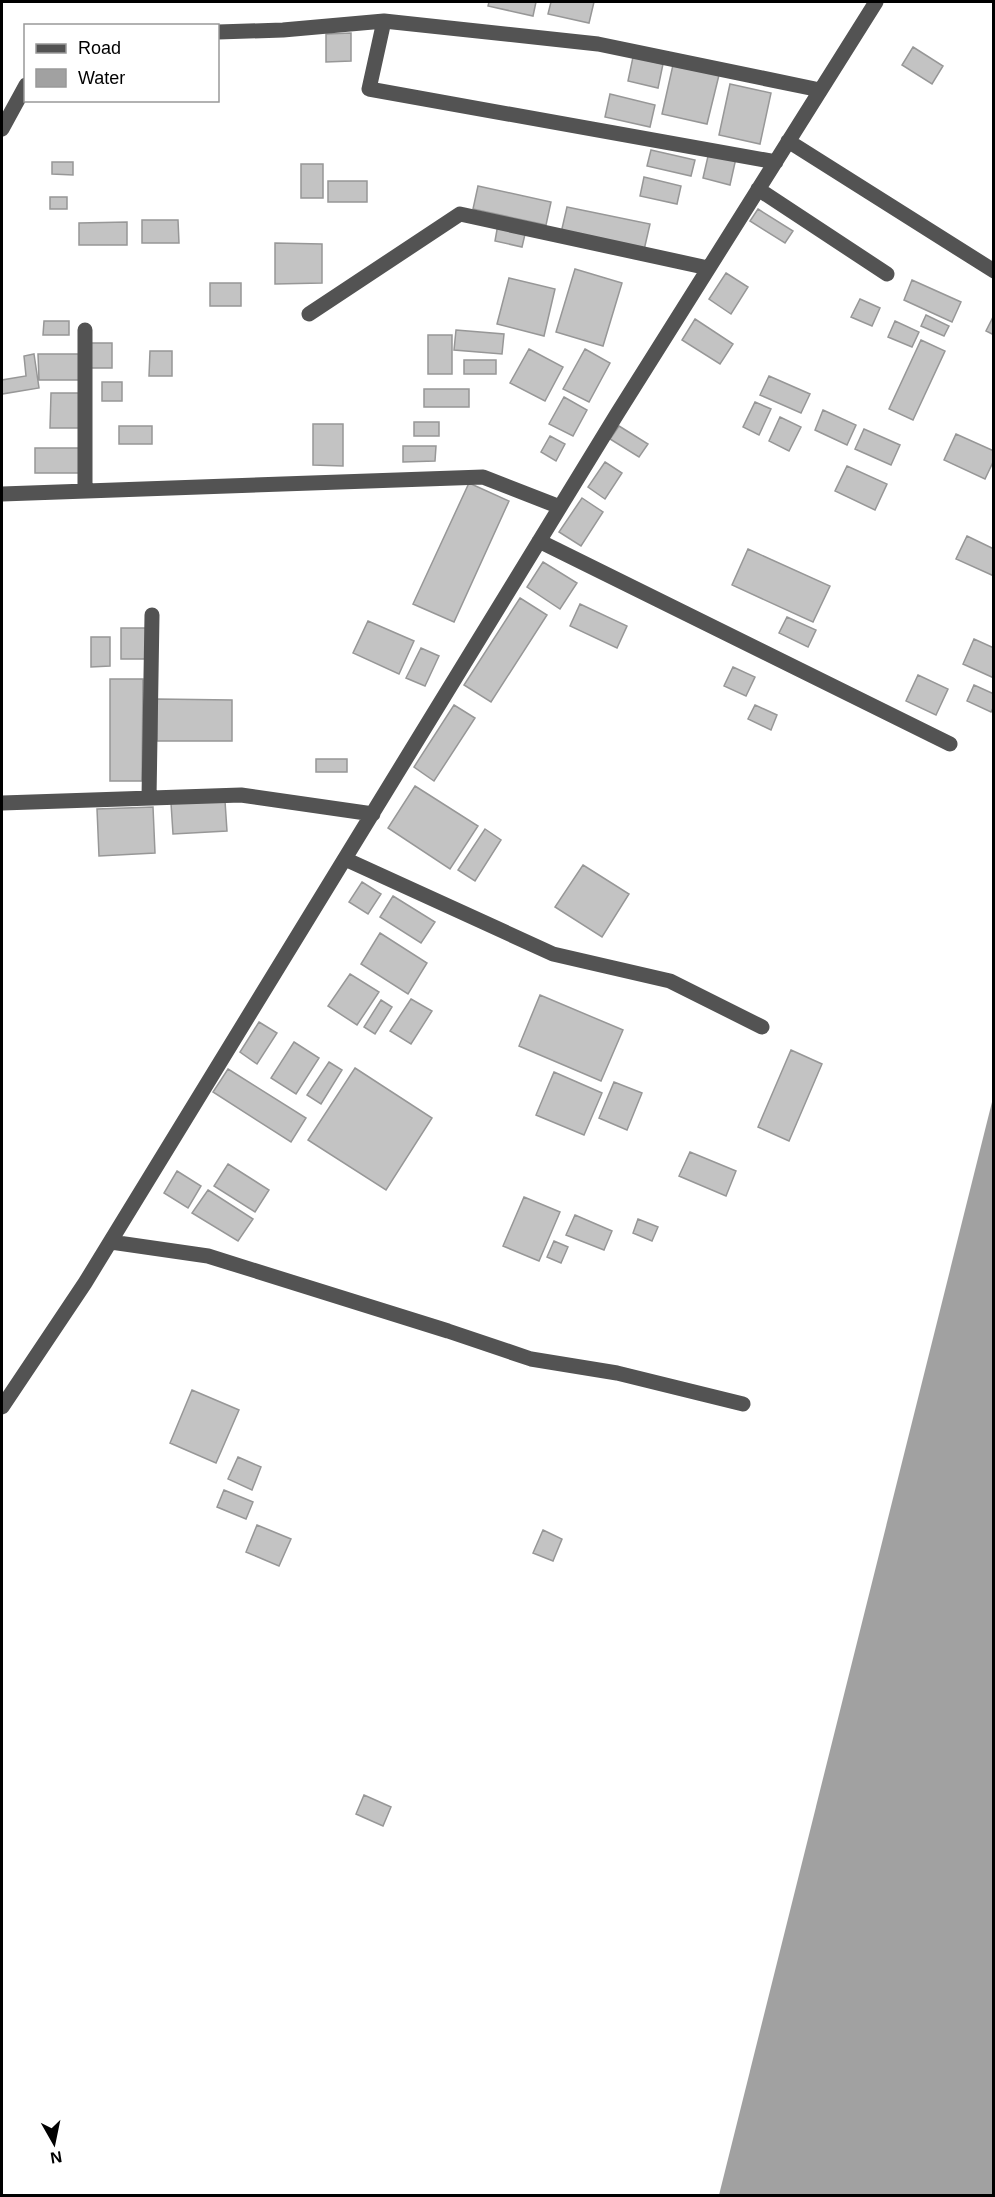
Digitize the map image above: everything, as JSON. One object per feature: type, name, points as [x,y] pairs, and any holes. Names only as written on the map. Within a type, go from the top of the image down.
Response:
[{"type":"street","points":[[2,1407],[111,1242],[539,541],[876,2]]},
{"type":"street","points":[[219,32],[283,30],[384,21],[598,44],[820,90]]},
{"type":"street","points":[[384,21],[369,89],[776,162]]},
{"type":"street","points":[[2,129],[24,89]]},
{"type":"street","points":[[788,141],[993,271]]},
{"type":"street","points":[[758,189],[888,274]]},
{"type":"street","points":[[309,314],[460,214],[708,268]]},
{"type":"street","points":[[85,330],[85,490]]},
{"type":"street","points":[[2,494],[483,477],[560,507]]},
{"type":"street","points":[[539,541],[950,744]]},
{"type":"street","points":[[149,798],[152,615]]},
{"type":"street","points":[[2,803],[240,795],[373,814]]},
{"type":"street","points":[[345,859],[553,954],[670,981],[762,1027]]},
{"type":"street","points":[[111,1242],[208,1256],[448,1330],[531,1359],[616,1373],[743,1404]]},
{"type":"water","points":[[993,1098],[993,2195],[719,2195]]},
{"type":"building","points":[[489,2],[536,2],[533,16],[488,6]]},
{"type":"building","points":[[551,2],[594,2],[589,23],[548,14]]},
{"type":"building","points":[[351,33],[351,61],[326,62],[326,34]]},
{"type":"building","points":[[913,47],[943,66],[932,84],[902,65]]},
{"type":"building","points":[[633,57],[663,64],[658,88],[628,81]]},
{"type":"building","points":[[673,65],[719,75],[707,124],[662,114]]},
{"type":"building","points":[[730,84],[771,93],[760,144],[719,135]]},
{"type":"building","points":[[610,94],[655,105],[650,127],[605,117]]},
{"type":"building","points":[[651,150],[695,160],[691,176],[647,166]]},
{"type":"building","points":[[709,152],[736,158],[730,185],[703,178]]},
{"type":"building","points":[[52,162],[73,162],[73,175],[52,174]]},
{"type":"building","points":[[301,164],[323,164],[323,198],[301,198]]},
{"type":"building","points":[[644,177],[681,186],[677,204],[640,196]]},
{"type":"building","points":[[328,181],[367,181],[367,202],[328,202]]},
{"type":"building","points":[[478,186],[551,202],[546,225],[473,209]]},
{"type":"building","points":[[50,197],[67,197],[67,209],[50,209]]},
{"type":"building","points":[[567,207],[650,224],[644,250],[561,233]]},
{"type":"building","points":[[758,209],[793,231],[785,243],[750,221]]},
{"type":"building","points":[[142,220],[178,220],[179,243],[142,243]]},
{"type":"building","points":[[127,222],[127,245],[79,245],[79,223]]},
{"type":"building","points":[[498,224],[526,230],[522,247],[495,241]]},
{"type":"building","points":[[275,243],[322,244],[322,283],[275,284]]},
{"type":"building","points":[[575,269],[622,283],[603,346],[556,332]]},
{"type":"building","points":[[726,273],[748,287],[731,314],[709,299]]},
{"type":"building","points":[[509,278],[555,289],[544,336],[497,324]]},
{"type":"building","points":[[912,280],[961,302],[952,322],[904,300]]},
{"type":"building","points":[[210,283],[241,283],[241,306],[210,306]]},
{"type":"building","points":[[860,299],[880,308],[872,326],[851,317]]},
{"type":"building","points":[[926,315],[949,326],[944,336],[921,326]]},
{"type":"building","points":[[994,315],[994,335],[986,331]]},
{"type":"building","points":[[695,319],[733,344],[720,364],[682,340]]},
{"type":"building","points":[[44,321],[69,321],[69,335],[43,335]]},
{"type":"building","points":[[895,321],[919,332],[912,347],[888,337]]},
{"type":"building","points":[[456,330],[504,334],[502,354],[454,350]]},
{"type":"building","points":[[428,335],[452,335],[452,374],[428,374]]},
{"type":"building","points":[[921,340],[945,351],[913,420],[889,409]]},
{"type":"building","points":[[89,343],[112,343],[112,368],[89,368]]},
{"type":"building","points":[[529,349],[563,367],[545,401],[510,383]]},
{"type":"building","points":[[585,349],[610,363],[589,402],[563,389]]},
{"type":"building","points":[[150,351],[172,351],[172,376],[149,376]]},
{"type":"building","points":[[34,354],[39,388],[2,394],[2,380],[26,376],[24,356]]},
{"type":"building","points":[[38,354],[80,354],[80,380],[39,380]]},
{"type":"building","points":[[464,360],[496,360],[496,374],[464,374]]},
{"type":"building","points":[[769,376],[810,394],[801,413],[760,395]]},
{"type":"building","points":[[102,382],[122,382],[122,401],[102,401]]},
{"type":"building","points":[[424,389],[469,389],[469,407],[424,407]]},
{"type":"building","points":[[51,393],[83,393],[83,428],[50,428]]},
{"type":"building","points":[[564,397],[587,410],[573,436],[549,424]]},
{"type":"building","points":[[755,402],[771,409],[759,435],[743,427]]},
{"type":"building","points":[[823,410],[856,425],[847,445],[815,430]]},
{"type":"building","points":[[780,417],[801,427],[789,451],[769,441]]},
{"type":"building","points":[[414,422],[439,422],[439,436],[414,436]]},
{"type":"building","points":[[313,424],[343,424],[343,466],[313,465]]},
{"type":"building","points":[[119,426],[152,426],[152,444],[119,444]]},
{"type":"building","points":[[619,426],[648,444],[639,457],[610,439]]},
{"type":"building","points":[[864,429],[900,445],[891,465],[855,449]]},
{"type":"building","points":[[956,434],[994,451],[994,460],[985,479],[944,460]]},
{"type":"building","points":[[550,436],[565,444],[556,461],[541,452]]},
{"type":"building","points":[[403,446],[436,446],[435,461],[403,462]]},
{"type":"building","points":[[35,448],[79,448],[79,473],[35,473]]},
{"type":"building","points":[[605,462],[622,473],[605,499],[588,487]]},
{"type":"building","points":[[847,466],[887,484],[875,510],[835,491]]},
{"type":"building","points":[[469,483],[509,501],[454,622],[413,604]]},
{"type":"building","points":[[582,498],[603,512],[581,546],[559,532]]},
{"type":"building","points":[[967,536],[994,549],[994,576],[956,559]]},
{"type":"building","points":[[748,549],[830,586],[813,622],[732,585]]},
{"type":"building","points":[[543,562],[577,583],[560,609],[527,587]]},
{"type":"building","points":[[520,598],[547,615],[491,702],[464,685]]},
{"type":"building","points":[[580,604],[627,626],[617,648],[570,626]]},
{"type":"building","points":[[787,617],[816,630],[808,647],[779,633]]},
{"type":"building","points":[[368,621],[414,641],[399,674],[353,653]]},
{"type":"building","points":[[121,628],[149,628],[148,659],[121,659]]},
{"type":"building","points":[[91,637],[110,637],[110,666],[91,667]]},
{"type":"building","points":[[974,639],[994,648],[994,678],[963,664]]},
{"type":"building","points":[[421,648],[439,656],[425,686],[406,678]]},
{"type":"building","points":[[733,667],[755,677],[746,696],[724,686]]},
{"type":"building","points":[[918,675],[948,689],[936,715],[906,701]]},
{"type":"building","points":[[110,679],[143,679],[142,781],[110,781]]},
{"type":"building","points":[[974,685],[994,694],[994,706],[991,712],[967,701]]},
{"type":"building","points":[[157,699],[232,700],[232,741],[157,741]]},
{"type":"building","points":[[454,705],[475,718],[434,781],[414,767]]},
{"type":"building","points":[[755,705],[777,715],[771,730],[748,719]]},
{"type":"building","points":[[316,759],[347,759],[347,772],[316,772]]},
{"type":"building","points":[[415,786],[478,826],[450,869],[388,828]]},
{"type":"building","points":[[225,801],[227,831],[173,834],[171,803]]},
{"type":"building","points":[[153,807],[155,853],[99,856],[97,809]]},
{"type":"building","points":[[485,829],[501,840],[475,881],[458,870]]},
{"type":"building","points":[[583,865],[629,894],[602,937],[555,907]]},
{"type":"building","points":[[362,882],[381,894],[368,914],[349,902]]},
{"type":"building","points":[[393,896],[435,922],[421,943],[380,917]]},
{"type":"building","points":[[380,933],[427,963],[408,994],[361,964]]},
{"type":"building","points":[[350,974],[379,992],[357,1025],[328,1006]]},
{"type":"building","points":[[540,995],[623,1030],[601,1081],[519,1046]]},
{"type":"building","points":[[411,999],[432,1011],[411,1044],[390,1031]]},
{"type":"building","points":[[381,1000],[392,1007],[375,1034],[364,1027]]},
{"type":"building","points":[[259,1022],[277,1033],[257,1064],[240,1052]]},
{"type":"building","points":[[294,1042],[319,1058],[296,1094],[271,1078]]},
{"type":"building","points":[[791,1050],[822,1064],[789,1141],[758,1127]]},
{"type":"building","points":[[329,1062],[342,1070],[321,1104],[307,1095]]},
{"type":"building","points":[[355,1068],[432,1118],[386,1190],[308,1140]]},
{"type":"building","points":[[228,1069],[306,1118],[291,1142],[213,1092]]},
{"type":"building","points":[[554,1072],[602,1093],[584,1135],[536,1115]]},
{"type":"building","points":[[614,1082],[642,1093],[627,1130],[599,1118]]},
{"type":"building","points":[[690,1152],[736,1171],[726,1196],[679,1176]]},
{"type":"building","points":[[228,1164],[269,1190],[255,1212],[214,1186]]},
{"type":"building","points":[[177,1171],[201,1186],[188,1208],[164,1193]]},
{"type":"building","points":[[208,1190],[253,1219],[238,1241],[192,1213]]},
{"type":"building","points":[[524,1197],[560,1212],[539,1261],[503,1246]]},
{"type":"building","points":[[575,1215],[612,1231],[604,1250],[566,1235]]},
{"type":"building","points":[[638,1219],[658,1227],[652,1241],[633,1233]]},
{"type":"building","points":[[554,1241],[568,1247],[561,1263],[547,1257]]},
{"type":"building","points":[[192,1390],[239,1410],[216,1463],[170,1443]]},
{"type":"building","points":[[238,1457],[261,1467],[252,1490],[228,1479]]},
{"type":"building","points":[[224,1490],[253,1502],[246,1519],[217,1507]]},
{"type":"building","points":[[257,1525],[291,1539],[279,1566],[246,1552]]},
{"type":"building","points":[[543,1530],[562,1539],[553,1561],[533,1553]]},
{"type":"building","points":[[364,1795],[391,1807],[383,1826],[356,1814]]}]
